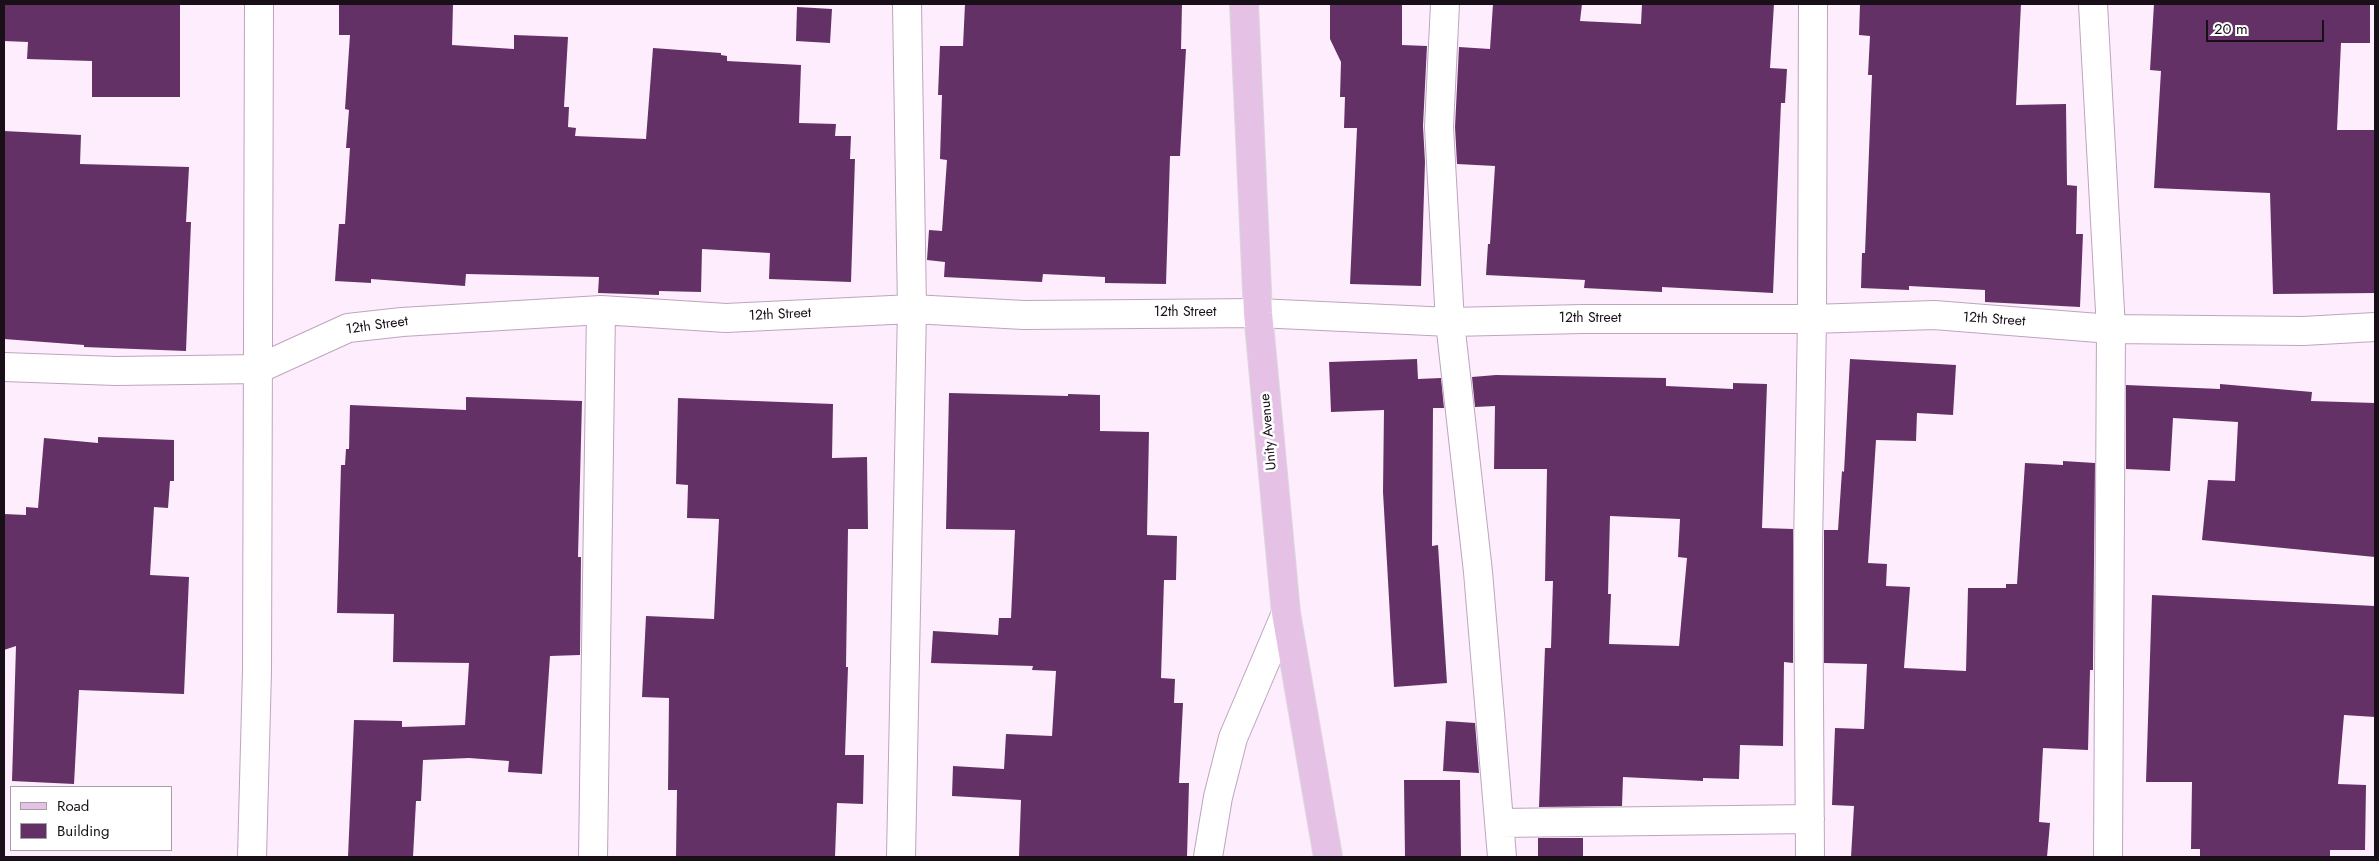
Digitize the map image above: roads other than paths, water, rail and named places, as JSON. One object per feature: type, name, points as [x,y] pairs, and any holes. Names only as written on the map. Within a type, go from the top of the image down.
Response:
[{"type":"main road","name":"Unity Avenue","points":[[1244,4],[1258,313],[1286,613],[1328,857]]},
{"type":"street","points":[[252,857],[257,671],[259,4]]},
{"type":"street","points":[[901,857],[912,308],[906,4]]},
{"type":"street","points":[[1445,4],[1439,128],[1450,322],[1478,572],[1502,857]]},
{"type":"street","points":[[1810,857],[1808,546],[1812,319],[1813,4]]},
{"type":"street","points":[[2093,4],[2111,329],[2108,857]]},
{"type":"street","name":"12th Street","points":[[4,367],[116,370],[258,369],[348,328],[402,322],[601,310],[726,318],[912,308],[1024,315],[1258,313],[1450,322],[1583,319],[1812,319],[1934,315],[2111,329],[2303,331],[2375,327]]},
{"type":"street","points":[[593,857],[601,310]]},
{"type":"street","points":[[1208,857],[1218,797],[1233,738],[1286,613]]},
{"type":"street","points":[[1500,823],[1810,819]]}]
